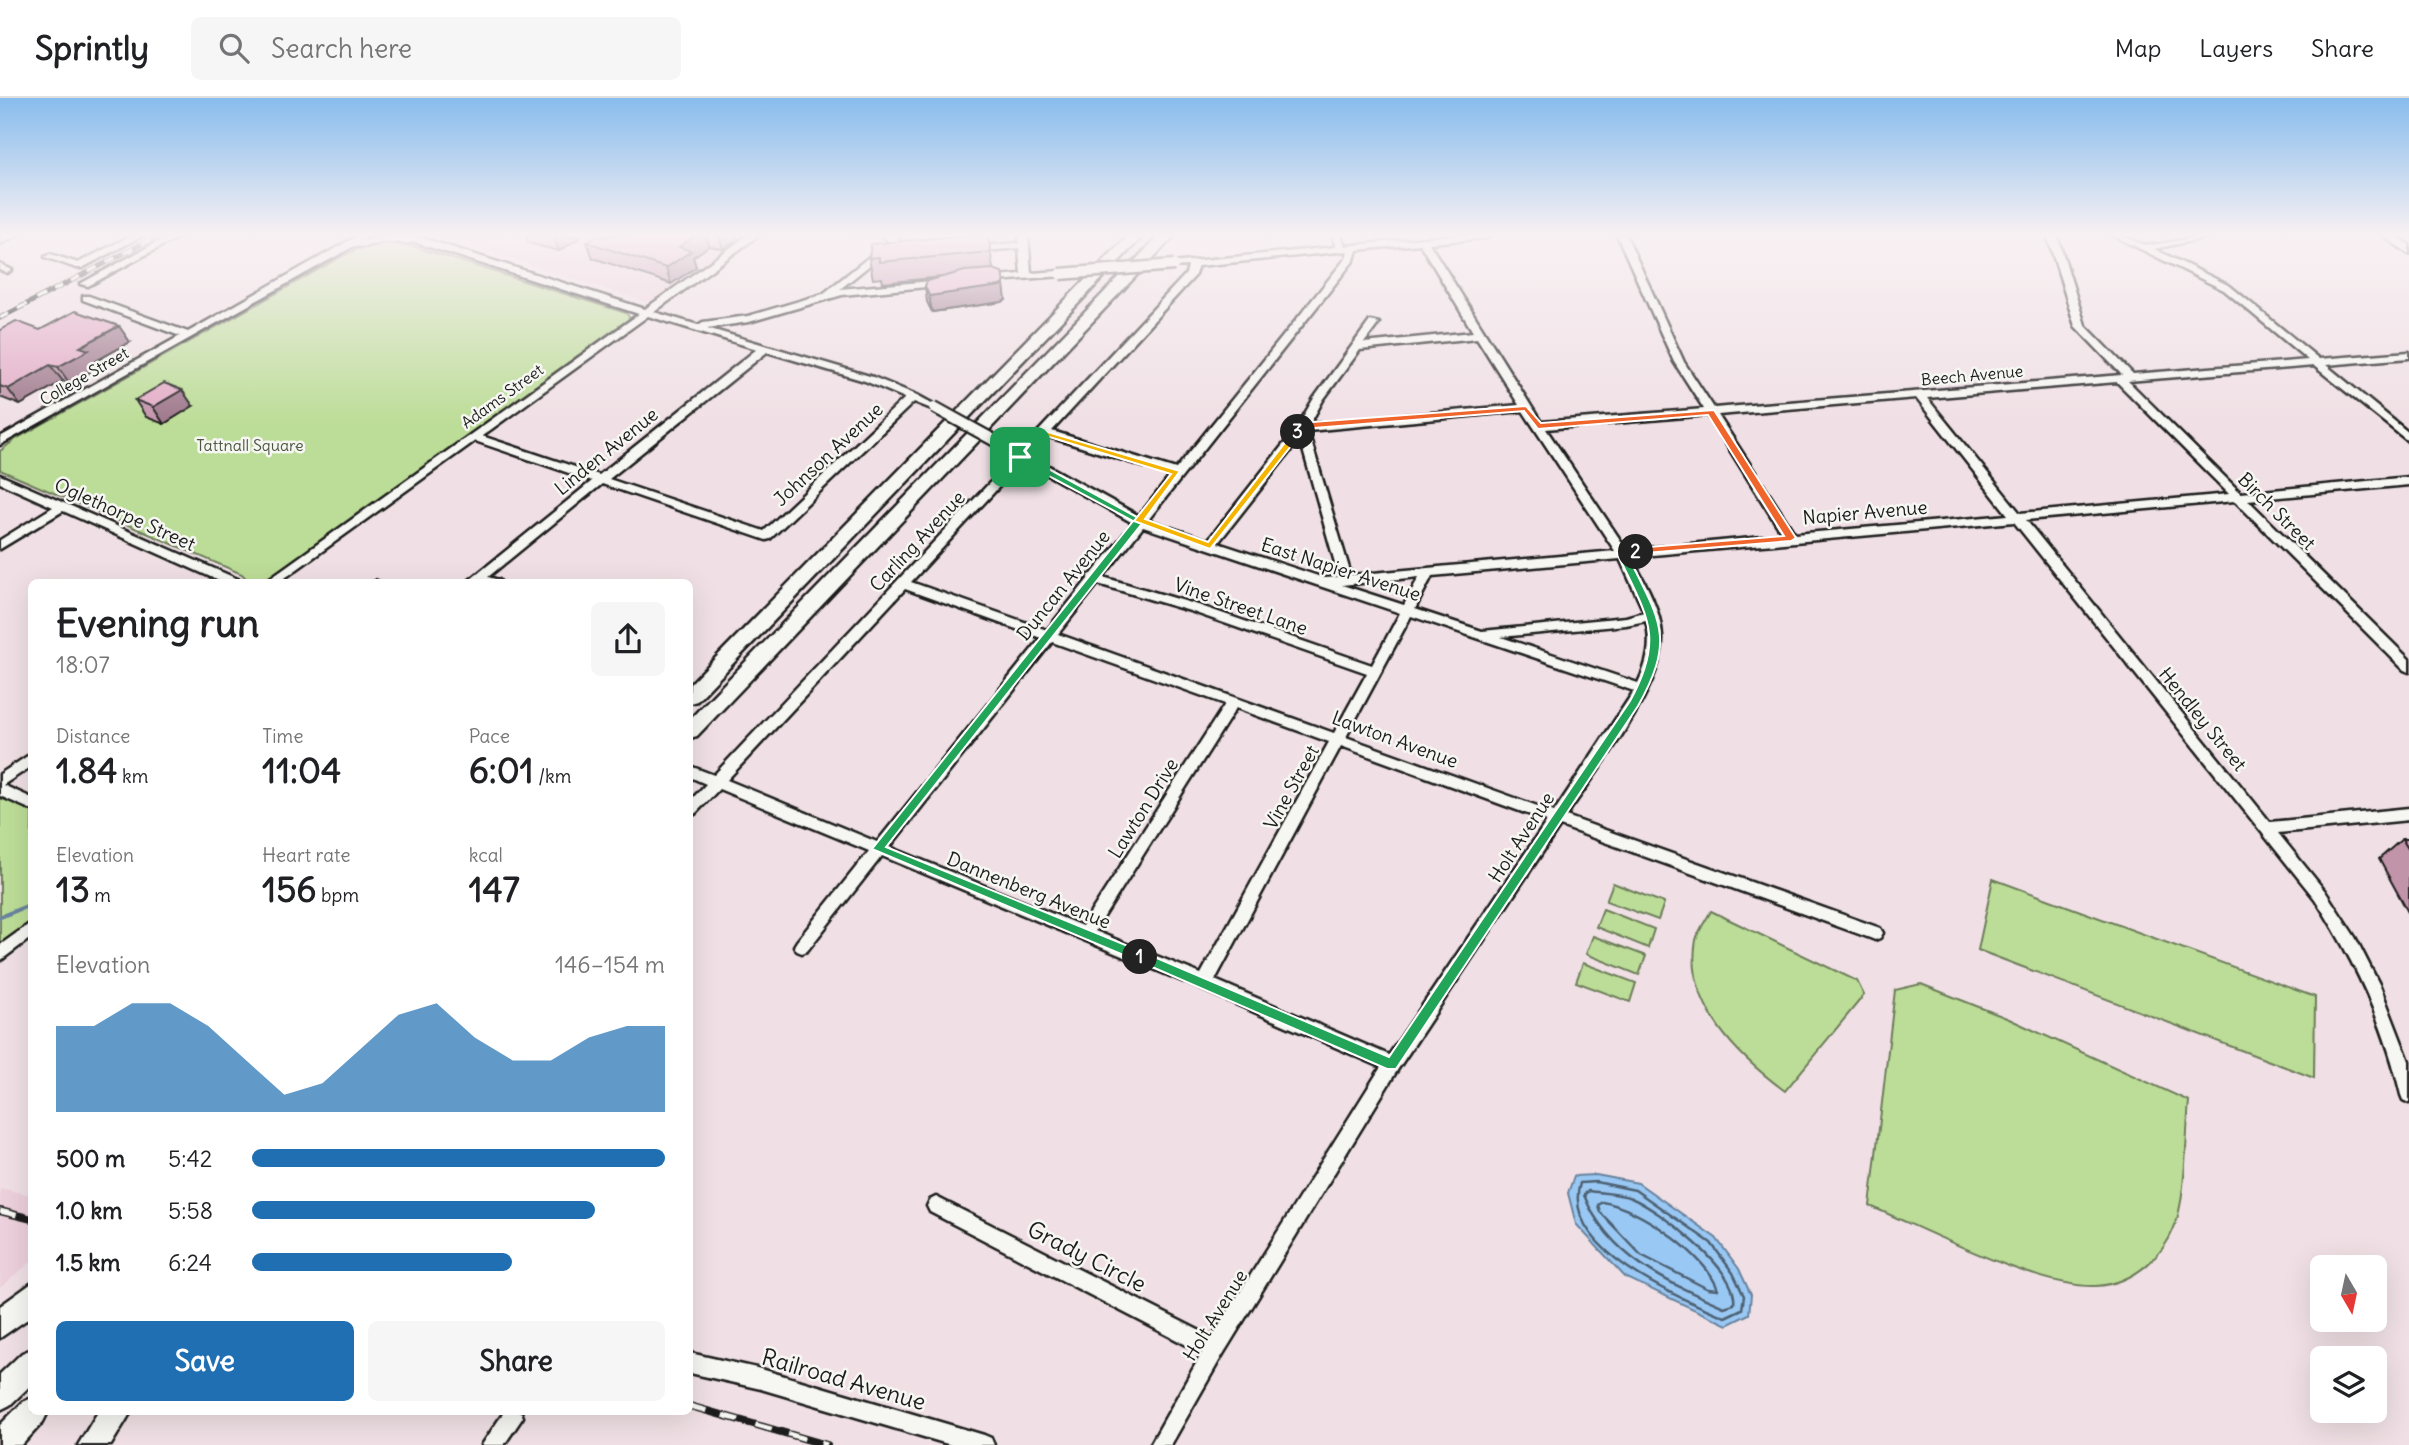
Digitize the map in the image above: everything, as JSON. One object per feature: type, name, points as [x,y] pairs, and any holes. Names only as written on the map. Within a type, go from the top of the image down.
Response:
[{"type":"highway","points":[[693,693],[1076,298]]},
{"type":"highway","points":[[693,727],[1107,298]]},
{"type":"highway","points":[[0,1324],[28,1300]]},
{"type":"highway","points":[[0,1395],[28,1367]]},
{"type":"highway","points":[[2,1445],[30,1415]]},
{"type":"highway","points":[[93,1445],[114,1415]]},
{"type":"street","points":[[86,298],[188,335]]},
{"type":"street","name":"College Street","points":[[0,442],[254,298]]},
{"type":"street","name":"East Napier Avenue","points":[[598,298],[869,379],[914,397],[1139,521],[1642,689]]},
{"type":"street","name":"Adams Street","points":[[275,579],[667,298]]},
{"type":"street","points":[[688,325],[749,319],[821,298]]},
{"type":"street","name":"Carling Avenue","points":[[693,807],[1170,298]]},
{"type":"street","name":"Duncan Avenue","points":[[802,946],[1319,298]]},
{"type":"street","name":"Holt Avenue","points":[[1160,1445],[1215,1349],[1391,1064],[1642,689],[1651,672],[1656,653],[1652,615],[1622,553],[1526,408],[1458,298]]},
{"type":"street","points":[[1650,298],[1679,362],[1791,538]]},
{"type":"street","name":"Birch Street","points":[[2071,298],[2080,326],[2125,378],[2409,667]]},
{"type":"street","points":[[2239,298],[2409,439]]},
{"type":"street","points":[[749,319],[758,342],[765,348]]},
{"type":"street","points":[[1210,546],[1302,428],[1318,400],[1374,323]]},
{"type":"street","points":[[1358,347],[1480,334]]},
{"type":"street","name":"Linden Avenue","points":[[476,579],[765,348]]},
{"type":"street","name":"Beech Avenue","points":[[1538,426],[2409,355]]},
{"type":"street","name":"Hendley Street","points":[[1919,395],[2267,828],[2346,933],[2377,991],[2401,1054],[2409,1095]]},
{"type":"street","name":"Johnson Avenue","points":[[601,479],[766,536],[914,397]]},
{"type":"street","points":[[1302,428],[1526,408]]},
{"type":"street","points":[[1302,428],[1346,579]]},
{"type":"street","points":[[1044,432],[1177,473]]},
{"type":"street","points":[[475,437],[601,479]]},
{"type":"street","name":"Oglethorpe Street","points":[[0,479],[227,579]]},
{"type":"street","name":"Napier Avenue","points":[[1325,582],[2409,481]]},
{"type":"street","points":[[0,545],[63,506]]},
{"type":"street","name":"Vine Street","points":[[1205,983],[1429,571]]},
{"type":"street","name":"Vine Street Lane","points":[[1093,579],[1194,608],[1376,671]]},
{"type":"street","name":"Lawton Avenue","points":[[902,583],[1875,933]]},
{"type":"street","points":[[1479,635],[1652,615]]},
{"type":"street","name":"Lawton Drive","points":[[1085,934],[1233,702]]},
{"type":"street","points":[[0,781],[28,761]]},
{"type":"street","name":"Dannenberg Avenue","points":[[693,772],[1205,983],[1391,1064]]},
{"type":"street","points":[[0,790],[28,803]]},
{"type":"street","points":[[2267,828],[2409,814]]},
{"type":"street","points":[[0,954],[28,931]]},
{"type":"street","name":"Grady Circle","points":[[936,1206],[1215,1349]]},
{"type":"street","name":"Railroad Avenue","points":[[693,1364],[761,1379],[984,1445]]},
{"type":"street","points":[[492,1445],[513,1417]]},
{"type":"shaded area","points":[[634,298],[659,298],[650,303]]},
{"type":"shaded area","points":[[0,1188],[28,1194],[28,1264],[0,1288]]},
{"type":"green space","name":"Tattnall Square","points":[[268,298],[578,298],[626,313],[630,318],[267,579],[246,579],[242,574],[0,470],[0,451],[16,439]]},
{"type":"green space","points":[[0,790],[28,804],[28,929],[0,952]]},
{"type":"green space","points":[[1993,879],[2315,997],[2314,1078],[1978,950]]},
{"type":"green space","points":[[1613,883],[1664,903],[1658,920],[1606,901]]},
{"type":"green space","points":[[1603,909],[1654,929],[1648,948],[1596,927]]},
{"type":"green space","points":[[1711,911],[1857,981],[1864,995],[1785,1091],[1733,1045],[1707,1007],[1698,986],[1694,964],[1696,940]]},
{"type":"green space","points":[[1593,936],[1646,956],[1639,975],[1586,954]]},
{"type":"green space","points":[[1583,963],[1636,983],[1630,1002],[1576,982]]},
{"type":"green space","points":[[1921,984],[2009,1019],[2189,1101],[2184,1177],[2177,1219],[2165,1244],[2147,1265],[2123,1280],[2110,1284],[2072,1284],[2044,1278],[1982,1256],[1870,1206],[1895,990]]},
{"type":"water","points":[[1596,1175],[1638,1183],[1716,1238],[1739,1269],[1751,1295],[1749,1314],[1727,1325],[1625,1277],[1576,1224],[1568,1193],[1574,1176]]},
{"type":"building","points":[[75,311],[119,326],[80,347],[89,350],[58,367],[50,365],[8,389],[0,386],[0,330],[16,321],[40,330]]},
{"type":"building","points":[[164,383],[182,390],[153,407],[135,400]]},
{"type":"building","points":[[2402,839],[2409,839],[2409,850]]},
{"type":"waterway","points":[[0,917],[28,906]]},
{"type":"railway","points":[[0,318],[39,298]]},
{"type":"railway","points":[[0,1211],[28,1218]]},
{"type":"railway","points":[[693,1407],[827,1445]]},
{"type":"route","points":[[1020,457],[1044,432],[1177,473],[1139,521],[1210,546],[1293,438],[1302,428],[1312,425],[1526,408],[1538,426],[1710,412],[1791,538],[1622,553],[1652,615],[1656,653],[1651,672],[1634,704],[1391,1064],[1205,983],[878,849],[1139,521],[1020,457]]}]
